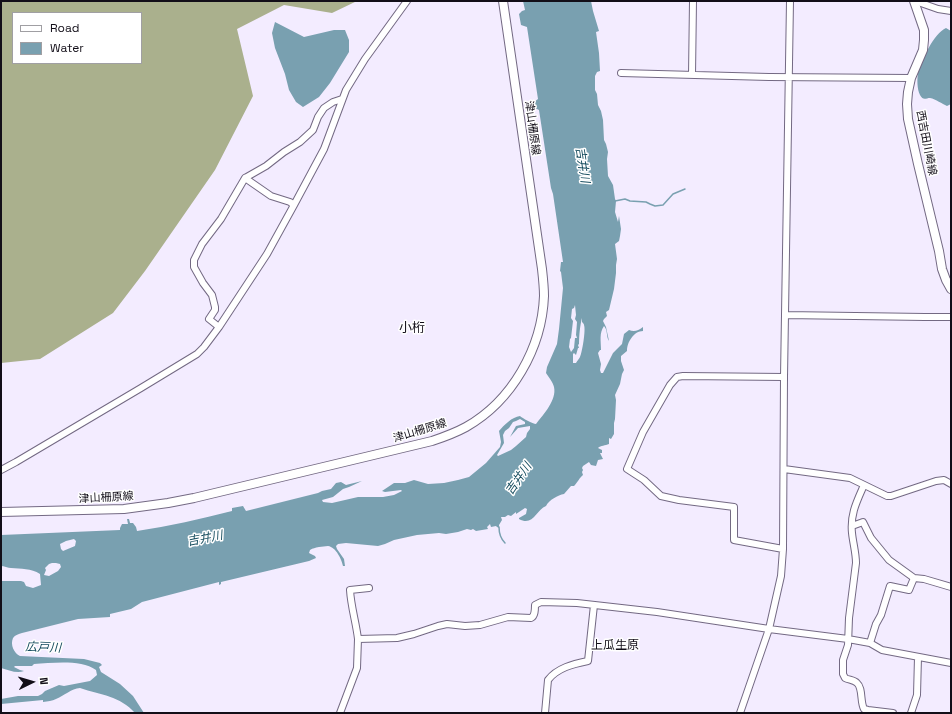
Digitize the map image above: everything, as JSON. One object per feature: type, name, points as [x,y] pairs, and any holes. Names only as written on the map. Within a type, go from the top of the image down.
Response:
[{"type":"main road","name":"津山柵原線","points":[[1,512],[124,509],[194,498],[432,441],[466,427],[498,402],[517,379],[529,356],[538,333],[544,294],[542,269],[503,1]]},
{"type":"main road","name":"西吉田川崎線","points":[[914,1],[924,30],[924,40],[923,50],[911,78],[907,104],[908,118],[942,269],[951,289]]},
{"type":"street","points":[[1,470],[141,388],[196,354],[204,347],[219,327],[267,254],[324,149],[346,90],[365,59],[407,1]]},
{"type":"street","points":[[692,75],[693,1]]},
{"type":"street","points":[[740,713],[770,629],[781,576],[784,549],[784,377],[790,1]]},
{"type":"street","points":[[914,1],[938,9],[951,11]]},
{"type":"street","points":[[621,73],[911,78]]},
{"type":"street","points":[[219,327],[209,319],[215,310],[212,295],[194,267],[194,260],[202,244],[220,219],[245,178],[266,166],[300,142],[313,130],[318,117],[324,108],[333,102],[342,99]]},
{"type":"street","points":[[245,178],[272,196],[290,202],[294,205]]},
{"type":"street","points":[[786,315],[951,317]]},
{"type":"street","points":[[784,377],[677,377],[670,385],[643,432],[627,468],[644,480],[661,496],[679,500],[734,506],[734,540],[784,549]]},
{"type":"street","points":[[784,469],[850,478],[887,496],[936,481],[944,480],[951,484]]},
{"type":"street","points":[[864,485],[853,512],[852,526],[856,556],[849,618],[848,645],[843,660],[843,674],[847,679],[860,686],[861,701],[864,709],[893,713]]},
{"type":"street","points":[[852,526],[863,522],[871,538],[889,560],[914,578],[924,579],[951,587]]},
{"type":"street","points":[[870,643],[890,586],[909,590],[914,578]]},
{"type":"street","points":[[340,713],[357,668],[358,639],[352,611],[350,590],[369,588]]},
{"type":"street","points":[[358,639],[397,638],[447,624],[465,626],[480,625],[508,617],[531,618],[534,615],[535,605],[541,602],[577,603],[657,612],[848,639],[870,643],[882,650],[951,663]]},
{"type":"street","points":[[545,713],[548,680],[563,668],[588,660],[594,605]]},
{"type":"street","points":[[911,713],[917,695],[918,657]]},
{"type":"green space","points":[[1,1],[357,1],[332,13],[284,5],[237,29],[253,96],[215,170],[145,271],[113,313],[40,359],[1,363]]},
{"type":"water","name":"吉井川","points":[[523,1],[591,1],[599,31],[596,32],[600,71],[597,72],[595,76],[595,90],[603,120],[604,140],[608,152],[608,176],[613,185],[616,201],[615,212],[618,222],[619,216],[621,229],[619,241],[615,244],[617,259],[614,289],[609,310],[606,312],[607,316],[603,321],[609,341],[604,326],[601,334],[601,350],[598,353],[601,364],[601,373],[603,373],[613,353],[622,344],[624,334],[629,330],[636,331],[643,327],[643,331],[640,331],[634,335],[628,344],[627,351],[621,356],[624,370],[615,395],[614,434],[611,439],[609,438],[609,444],[598,448],[602,450],[602,453],[600,453],[603,459],[598,460],[596,466],[591,465],[589,462],[583,466],[583,475],[574,486],[571,486],[564,494],[551,500],[528,521],[519,519],[526,514],[527,509],[525,508],[511,516],[508,515],[501,517],[502,520],[499,528],[496,526],[491,527],[490,524],[487,527],[488,529],[476,531],[473,529],[467,529],[446,534],[439,533],[417,535],[394,540],[378,546],[346,543],[338,544],[336,546],[344,559],[345,566],[343,566],[338,554],[331,547],[327,546],[315,548],[310,550],[309,553],[316,558],[309,561],[221,582],[219,585],[219,582],[142,602],[131,609],[110,614],[110,617],[78,619],[22,633],[13,638],[13,648],[20,656],[84,659],[100,663],[102,665],[99,667],[101,672],[120,684],[133,696],[144,713],[135,713],[117,699],[80,688],[51,701],[43,702],[43,700],[1,704],[1,699],[18,696],[38,696],[59,685],[64,686],[90,681],[97,675],[96,670],[83,664],[66,662],[34,664],[32,666],[15,666],[14,667],[24,671],[18,672],[1,668],[1,581],[21,581],[24,582],[26,586],[33,588],[41,585],[40,574],[37,572],[1,566],[1,535],[120,530],[122,524],[128,524],[127,519],[129,519],[130,523],[133,523],[137,531],[209,517],[232,511],[232,508],[243,506],[246,511],[318,493],[331,489],[336,483],[341,482],[346,485],[362,481],[343,489],[333,497],[322,500],[323,502],[332,503],[358,497],[383,497],[394,495],[402,491],[382,491],[394,483],[405,483],[414,480],[428,484],[444,483],[469,477],[486,463],[500,447],[501,442],[499,431],[503,426],[514,418],[520,416],[536,424],[549,407],[553,397],[554,387],[546,373],[557,344],[563,288],[560,271],[561,262],[563,262],[539,110],[535,108],[534,102],[538,99],[527,27],[521,25],[519,14],[525,10]],"holes":[[[575,305],[577,338],[575,338],[574,348],[571,352],[569,347],[573,321],[571,318],[572,309]],[[582,318],[582,322],[584,324],[583,346],[580,358],[576,363],[573,363],[573,354],[574,353],[576,355],[579,348]],[[520,419],[525,422],[525,424],[516,426],[510,437],[518,428],[530,426],[530,429],[526,437],[511,450],[498,456],[497,455],[504,443],[503,435],[513,422]],[[74,539],[76,541],[75,546],[63,551],[60,544]],[[52,563],[60,564],[61,567],[58,571],[49,576],[44,575],[46,570],[45,568]]]},
{"type":"water","points":[[275,22],[304,37],[334,30],[345,30],[349,40],[349,52],[330,83],[319,97],[303,107],[296,102],[289,90],[285,74],[275,48],[272,33]]},
{"type":"water","points":[[946,28],[951,31],[951,104],[947,106],[937,100],[922,98],[919,93],[917,81],[918,73],[925,55],[937,35]]},
{"type":"waterway","points":[[615,201],[625,199],[630,201],[646,202],[655,206],[663,205],[673,194],[685,189]]},
{"type":"waterway","points":[[499,527],[500,536],[505,543]]},
{"type":"district","name":"小桁","points":[[412,328]]},
{"type":"district","name":"上瓜生原","points":[[615,646]]},
{"type":"water label","name":"広戸川","points":[[43,648]]}]
